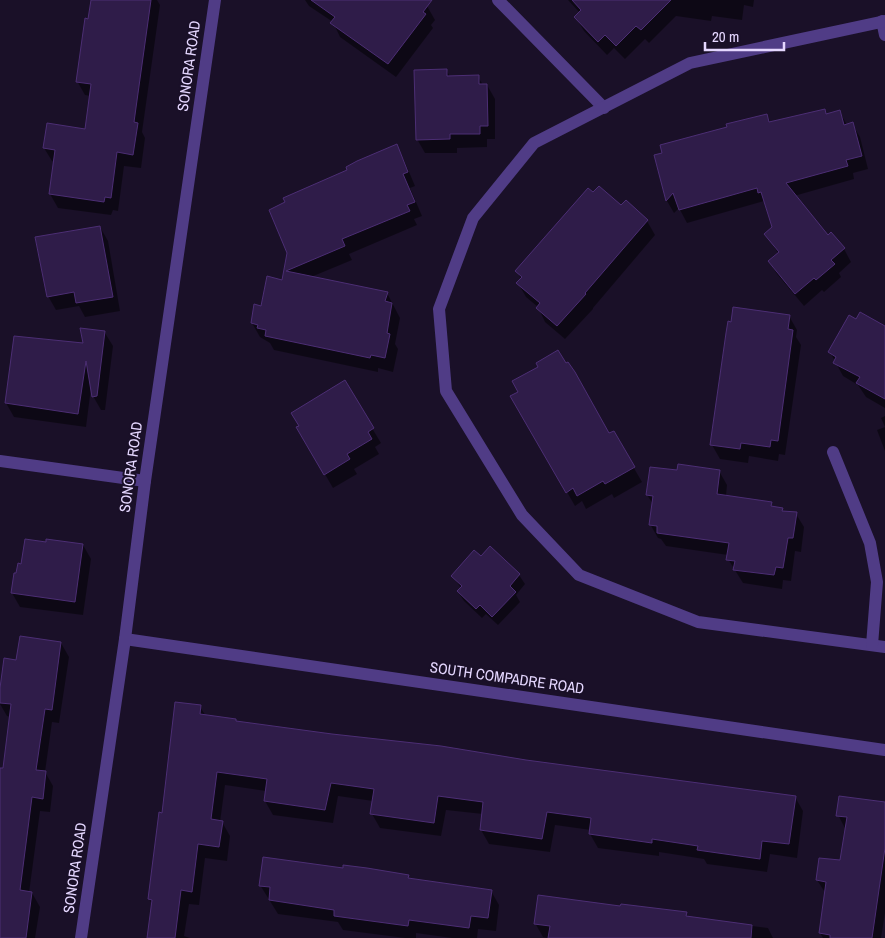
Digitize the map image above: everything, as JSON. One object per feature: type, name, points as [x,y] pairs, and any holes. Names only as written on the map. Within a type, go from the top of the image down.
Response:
[{"type":"street","name":"SONORA ROAD","points":[[81,938],[125,639],[145,481],[214,0]]},
{"type":"street","points":[[498,0],[604,108]]},
{"type":"street","points":[[833,452],[870,543],[877,582],[879,646],[698,622],[578,575],[522,515],[446,391],[439,309],[473,218],[534,143],[690,63],[884,21],[885,35]]},
{"type":"street","points":[[0,461],[145,481]]},
{"type":"street","name":"SOUTH COMPADRE ROAD","points":[[125,639],[885,750]]},
{"type":"building","points":[[91,0],[151,0],[134,122],[138,123],[133,155],[117,152],[111,198],[105,197],[104,202],[49,194],[55,150],[43,148],[47,123],[85,129],[91,84],[76,82],[85,18],[88,19]]},
{"type":"building","points":[[311,0],[432,0],[423,12],[426,14],[388,64],[330,23],[335,17]]},
{"type":"building","points":[[572,0],[671,0],[641,30],[636,26],[616,46],[605,35],[598,42],[574,17],[581,10]]},
{"type":"building","points":[[447,69],[447,76],[479,75],[479,84],[487,84],[488,126],[480,126],[480,134],[450,134],[450,139],[416,140],[414,70]]},
{"type":"building","points":[[825,109],[826,114],[840,110],[844,125],[853,122],[862,156],[846,160],[848,166],[786,183],[828,235],[831,232],[845,248],[831,260],[835,264],[795,294],[768,261],[779,252],[764,234],[772,227],[761,192],[758,193],[757,188],[679,210],[673,193],[666,201],[654,155],[662,153],[660,145],[727,127],[726,124],[767,114],[769,122]]},
{"type":"building","points":[[397,144],[408,172],[403,174],[415,202],[407,205],[410,211],[342,239],[345,246],[286,271],[388,292],[385,301],[392,303],[387,333],[390,334],[385,358],[371,355],[370,358],[265,336],[266,330],[257,328],[258,325],[251,323],[254,304],[261,306],[267,276],[282,280],[287,253],[269,210],[285,202],[283,198],[347,170],[346,167],[357,161]]},
{"type":"building","points":[[599,186],[621,205],[626,200],[648,220],[557,326],[536,308],[540,303],[516,283],[522,277],[515,271],[588,188],[593,192]]},
{"type":"building","points":[[100,226],[113,297],[76,303],[74,292],[47,297],[35,237]]},
{"type":"building","points":[[733,307],[790,315],[788,329],[793,330],[778,441],[771,440],[770,447],[741,443],[740,449],[710,445],[728,321],[731,322]]},
{"type":"building","points":[[860,312],[885,326],[885,399],[856,383],[860,377],[833,363],[836,357],[828,352],[849,315],[856,319]]},
{"type":"building","points":[[80,328],[105,331],[97,396],[92,397],[86,361],[78,414],[5,403],[14,336],[83,343]]},
{"type":"building","points":[[558,350],[566,363],[568,362],[575,372],[609,433],[614,431],[635,467],[605,484],[603,481],[577,496],[573,488],[566,493],[510,396],[518,392],[512,381],[538,367],[536,363]]},
{"type":"building","points":[[345,380],[374,428],[368,432],[372,439],[347,454],[350,459],[324,475],[296,427],[299,426],[291,413]]},
{"type":"building","points":[[678,464],[720,470],[717,494],[772,502],[771,506],[783,508],[782,511],[797,512],[793,538],[788,538],[783,568],[776,567],[774,575],[733,570],[735,561],[726,560],[729,543],[657,533],[657,526],[649,525],[653,496],[646,495],[650,467],[677,470]]},
{"type":"building","points":[[25,539],[46,542],[46,539],[83,544],[75,602],[11,593],[14,573],[16,573],[18,563],[21,564]]},
{"type":"building","points":[[490,546],[520,574],[510,586],[516,592],[492,617],[480,605],[476,609],[457,591],[462,586],[451,576],[474,550],[481,556]]},
{"type":"building","points":[[20,636],[61,642],[52,710],[45,709],[36,770],[46,771],[43,799],[32,797],[20,890],[32,892],[26,938],[0,938],[0,768],[3,768],[11,704],[0,703],[0,688],[4,658],[16,660]]},
{"type":"building","points":[[175,702],[201,705],[200,714],[236,719],[236,721],[441,746],[526,760],[796,796],[789,844],[762,841],[760,859],[697,850],[698,846],[652,839],[652,843],[589,834],[591,818],[547,812],[542,839],[480,830],[483,802],[438,796],[434,823],[370,814],[374,789],[331,783],[325,810],[264,801],[267,779],[217,772],[211,819],[223,821],[219,847],[198,844],[192,892],[181,890],[175,938],[147,938],[152,900],[148,899],[159,812],[162,813]]},
{"type":"building","points":[[839,796],[885,802],[885,848],[872,938],[830,938],[830,935],[819,933],[826,882],[816,880],[819,858],[840,860],[847,817],[836,816]]},
{"type":"building","points":[[263,857],[343,868],[343,865],[367,868],[409,875],[408,878],[492,890],[488,918],[471,916],[469,928],[409,920],[408,926],[334,916],[334,910],[269,900],[270,887],[259,886]]},
{"type":"building","points":[[538,895],[620,906],[621,904],[687,912],[686,916],[752,925],[751,938],[548,938],[550,926],[534,924]]}]
